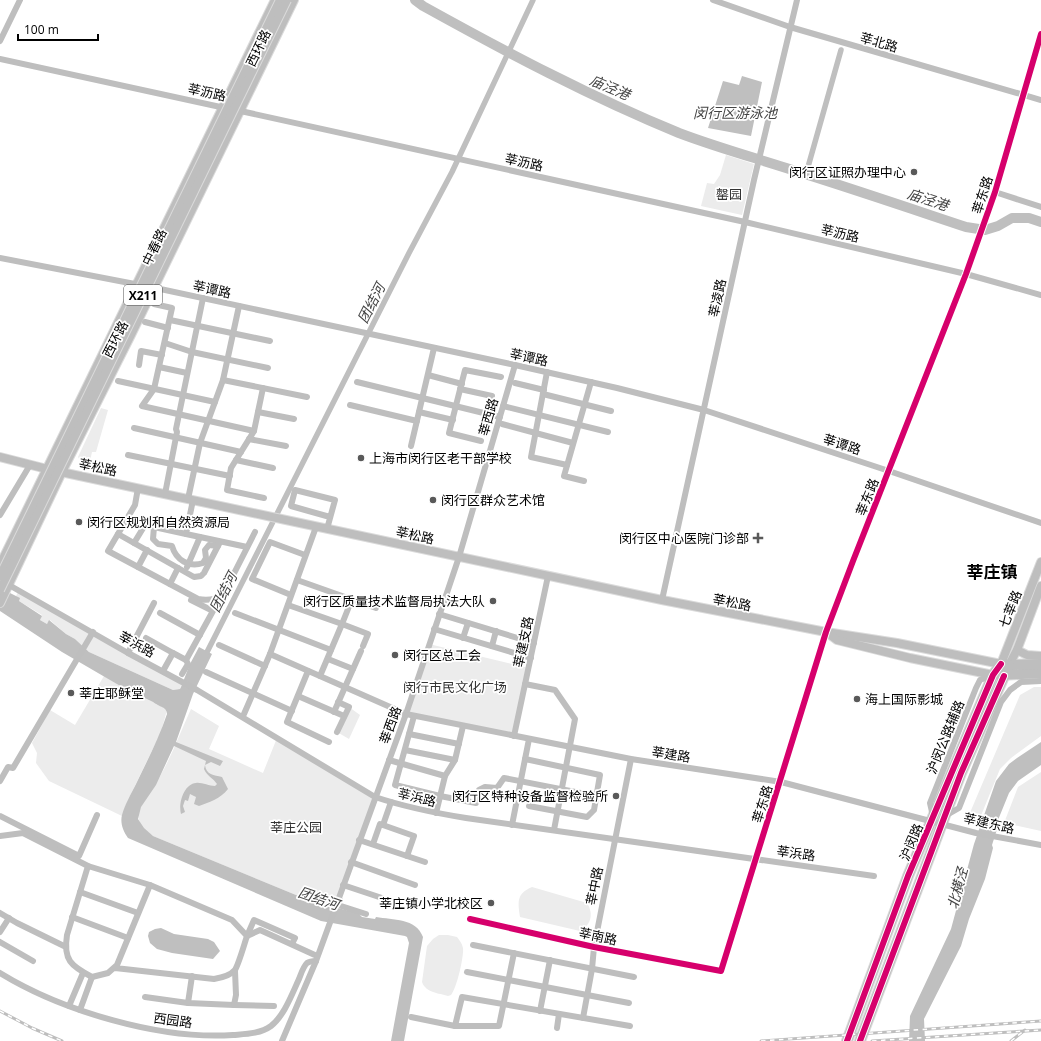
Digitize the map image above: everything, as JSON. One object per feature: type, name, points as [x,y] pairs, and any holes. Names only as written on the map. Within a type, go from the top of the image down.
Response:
[{"type":"highway","points":[[1005,664],[1041,664]]},
{"type":"highway","name":"沪闵路","points":[[847,1041],[908,876],[932,818],[993,675],[1005,664]]},
{"type":"highway","name":"沪闵路","points":[[860,1041],[961,773],[1004,676],[1005,664]]},
{"type":"highway","points":[[993,675],[1004,676],[1041,673]]},
{"type":"main road","name":"西环路","points":[[0,565],[275,0]]},
{"type":"main road","name":"中春路","points":[[0,576],[280,0]]},
{"type":"main road","name":"中春路","points":[[5,587],[287,0]]},
{"type":"main road","name":"西环路","points":[[0,603],[5,587],[294,0]]},
{"type":"main road","name":"莘松路","points":[[0,457],[30,465],[264,516],[662,600],[826,632],[1005,664]]},
{"type":"main road","name":"七莘路","points":[[1005,664],[1041,562]]},
{"type":"main road","name":"七莘路","points":[[1005,664],[1017,650],[1041,586]]},
{"type":"main road","name":"莘松路","points":[[826,632],[837,640],[910,658],[993,675]]},
{"type":"main road","points":[[1017,650],[1027,655],[1041,656]]},
{"type":"street","points":[[0,41],[20,0]]},
{"type":"street","name":"莘北路","points":[[713,0],[790,28],[1041,100]]},
{"type":"street","name":"莘凌路","points":[[662,600],[754,180],[796,0]]},
{"type":"street","name":"莘东路","points":[[721,971],[826,632],[979,238],[995,192],[1041,34]]},
{"type":"street","name":"莘沥路","points":[[0,59],[745,222],[966,274],[1041,295]]},
{"type":"street","points":[[995,192],[1041,207]]},
{"type":"street","name":"莘谭路","points":[[0,258],[153,287],[356,332],[548,372],[704,410],[1041,522]]},
{"type":"street","points":[[165,494],[177,432],[176,429],[203,298]]},
{"type":"street","points":[[154,304],[172,308],[154,389],[142,406],[254,431]]},
{"type":"street","points":[[186,534],[194,469],[200,443],[223,380],[239,306]]},
{"type":"street","points":[[170,320],[270,342]]},
{"type":"street","points":[[145,322],[168,328]]},
{"type":"street","points":[[165,343],[192,352],[268,368]]},
{"type":"street","points":[[411,446],[434,348]]},
{"type":"street","points":[[139,365],[141,351],[162,355]]},
{"type":"street","name":"莘西路","points":[[282,1041],[317,958],[406,714],[459,557],[515,365]]},
{"type":"street","points":[[159,367],[187,373]]},
{"type":"street","points":[[481,441],[449,433],[465,370],[501,377]]},
{"type":"street","points":[[548,372],[531,457],[567,464]]},
{"type":"street","points":[[428,375],[492,396]]},
{"type":"street","points":[[223,380],[307,397]]},
{"type":"street","points":[[118,381],[215,402]]},
{"type":"street","points":[[357,382],[500,417]]},
{"type":"street","points":[[584,481],[564,476],[591,382]]},
{"type":"street","points":[[515,384],[611,411]]},
{"type":"street","points":[[263,388],[254,431],[231,468],[227,490],[264,498]]},
{"type":"street","points":[[350,405],[417,421]]},
{"type":"street","points":[[503,406],[608,432]]},
{"type":"street","points":[[258,412],[294,419]]},
{"type":"street","points":[[419,412],[453,420]]},
{"type":"street","points":[[502,424],[573,443]]},
{"type":"street","points":[[134,428],[242,452]]},
{"type":"street","points":[[249,439],[286,446]]},
{"type":"street","points":[[128,455],[230,476]]},
{"type":"street","points":[[236,460],[273,468]]},
{"type":"street","points":[[0,514],[30,465]]},
{"type":"street","points":[[138,488],[135,505],[108,551],[198,599],[216,599],[223,595],[255,532]]},
{"type":"street","points":[[327,529],[335,500],[295,490],[291,506],[330,517]]},
{"type":"street","points":[[134,543],[145,525],[200,537],[219,544]]},
{"type":"street","points":[[154,527],[153,539],[158,544],[172,546],[174,553],[188,564],[198,565],[203,563],[206,558],[205,550],[209,545],[219,544],[247,547]]},
{"type":"street","points":[[244,714],[270,654],[316,527]]},
{"type":"street","points":[[118,534],[194,577],[201,576],[204,573],[219,544]]},
{"type":"street","points":[[185,572],[200,537]]},
{"type":"street","points":[[291,595],[252,579],[270,542],[305,555]]},
{"type":"street","points":[[138,567],[147,550]]},
{"type":"street","points":[[170,584],[178,568]]},
{"type":"street","name":"莘建支路","points":[[514,736],[548,576]]},
{"type":"street","points":[[297,580],[376,608]]},
{"type":"street","name":"莘浜路","points":[[5,587],[93,632],[128,653],[197,690],[375,797],[436,814],[874,876]]},
{"type":"street","points":[[174,591],[213,611],[186,660],[188,664],[182,674]]},
{"type":"street","points":[[320,676],[352,599]]},
{"type":"street","points":[[128,653],[154,603]]},
{"type":"street","points":[[288,605],[368,634],[334,712]]},
{"type":"street","points":[[160,613],[200,635]]},
{"type":"street","points":[[235,613],[331,650]]},
{"type":"street","points":[[439,614],[534,642]]},
{"type":"street","points":[[463,638],[468,623]]},
{"type":"street","points":[[434,629],[531,658]]},
{"type":"street","points":[[492,646],[496,631]]},
{"type":"street","points":[[0,781],[8,767],[13,768],[93,632]]},
{"type":"street","points":[[146,638],[186,660]]},
{"type":"street","points":[[219,645],[265,666]]},
{"type":"street","points":[[163,671],[173,652]]},
{"type":"street","name":"莘建路","points":[[270,654],[406,714],[414,716],[631,759],[780,782],[932,818]]},
{"type":"street","points":[[328,659],[353,669]]},
{"type":"street","points":[[308,670],[288,722],[330,742]]},
{"type":"street","points":[[206,672],[292,711]]},
{"type":"street","points":[[944,820],[959,808],[1001,702],[1010,690],[1021,682],[1041,681]]},
{"type":"street","points":[[525,684],[555,690],[575,720],[554,830]]},
{"type":"street","points":[[298,696],[344,716]]},
{"type":"street","points":[[337,732],[349,707],[338,702]]},
{"type":"street","points":[[414,716],[395,785],[476,803],[479,790],[485,787],[496,788],[504,778],[596,796]]},
{"type":"street","points":[[436,814],[446,776],[455,760],[463,726]]},
{"type":"street","points":[[409,734],[458,744]]},
{"type":"street","points":[[512,825],[529,739]]},
{"type":"street","points":[[405,750],[455,760]]},
{"type":"street","points":[[525,759],[600,775],[594,810],[587,817],[529,806]]},
{"type":"street","name":"莘中路","points":[[583,1018],[592,968],[594,947],[631,759]]},
{"type":"street","points":[[389,760],[446,776]]},
{"type":"street","points":[[383,825],[391,802]]},
{"type":"street","points":[[0,816],[79,856],[96,815]]},
{"type":"street","name":"莘建东路","points":[[932,818],[944,820],[976,833],[1041,845]]},
{"type":"street","points":[[373,844],[380,824],[383,825],[414,836],[407,856]]},
{"type":"street","points":[[0,836],[23,834],[88,866],[150,885],[232,920],[247,936]]},
{"type":"street","points":[[360,840],[425,862]]},
{"type":"street","points":[[351,862],[415,885]]},
{"type":"street","points":[[88,866],[67,934],[66,947],[67,956],[76,969],[92,977],[108,973],[117,965],[150,885]]},
{"type":"street","points":[[343,885],[382,898]]},
{"type":"street","points":[[80,892],[138,913]]},
{"type":"street","points":[[340,893],[341,897],[338,905],[366,914]]},
{"type":"street","points":[[0,913],[66,947]]},
{"type":"street","points":[[0,932],[9,918]]},
{"type":"street","points":[[72,918],[128,938]]},
{"type":"street","points":[[234,1005],[236,995],[235,970],[254,920],[295,938],[292,944]]},
{"type":"street","name":"莘南路","points":[[470,920],[594,947],[721,971]]},
{"type":"street","points":[[247,936],[260,930],[292,944],[317,958]]},
{"type":"street","points":[[0,942],[33,961]]},
{"type":"street","points":[[473,945],[634,977]]},
{"type":"street","points":[[411,1017],[456,1026],[499,1026],[514,953]]},
{"type":"street","name":"西园路","points":[[0,973],[37,993],[80,1010],[119,1021],[173,1032],[216,1036],[244,1034],[265,1029],[274,1022],[287,1002],[305,966],[317,958]]},
{"type":"street","points":[[540,1011],[550,960]]},
{"type":"street","points":[[115,968],[214,979],[220,978],[235,970]]},
{"type":"street","points":[[467,972],[629,1003]]},
{"type":"street","points":[[69,1006],[83,973]]},
{"type":"street","points":[[188,1003],[192,976]]},
{"type":"street","points":[[80,1010],[92,977]]},
{"type":"street","points":[[145,997],[188,1003],[274,1006]]},
{"type":"street","points":[[456,1026],[462,997],[630,1026]]},
{"type":"street","points":[[557,1028],[559,1014]]},
{"type":"green space","name":"罄园","points":[[726,155],[754,164],[742,215],[701,206],[707,183],[714,184],[720,175]]},
{"type":"green space","points":[[101,408],[108,410],[96,452],[92,452],[90,461],[107,464],[105,471],[84,467],[78,457]]},
{"type":"green space","points":[[19,590],[182,682],[180,689],[173,690],[89,652],[50,620],[47,624],[40,620],[42,615],[19,601],[16,596]]},
{"type":"green space","name":"闵行市民文化广场","points":[[429,644],[529,668],[514,736],[406,714]]},
{"type":"green space","points":[[104,676],[167,710],[161,732],[127,802],[122,816],[49,781],[36,763],[37,753],[32,743],[50,710],[75,725]]},
{"type":"green space","points":[[1034,687],[1041,687],[1041,736],[1011,758],[1000,769],[980,818],[969,815],[1020,695]]},
{"type":"green space","points":[[349,707],[360,715],[349,739],[337,732]]},
{"type":"green space","name":"莘庄公园","points":[[191,709],[219,726],[209,749],[263,773],[277,738],[375,797],[335,908],[313,902],[153,836],[146,831],[140,823],[138,816],[140,809],[167,762]]},
{"type":"green space","points":[[1041,772],[1041,831],[1004,823],[1018,787]]},
{"type":"green space","points":[[532,887],[587,903],[591,915],[587,926],[580,931],[520,917],[519,899],[523,893]]},
{"type":"green space","points":[[439,935],[457,937],[463,948],[458,979],[451,995],[448,996],[426,988],[422,982],[427,946]]},
{"type":"water","name":"闵行区游泳池","points":[[742,76],[762,82],[751,136],[708,128],[723,81],[739,85]]},
{"type":"water","points":[[0,588],[20,598],[19,601],[42,616],[40,620],[47,624],[49,620],[66,634],[75,639],[89,652],[173,690],[180,689],[199,647],[212,654],[193,694],[176,742],[223,761],[220,766],[211,762],[205,765],[206,761],[174,746],[156,785],[141,807],[138,819],[144,828],[153,836],[313,902],[358,913],[362,917],[375,919],[376,917],[403,921],[415,926],[423,937],[404,1041],[391,1041],[409,943],[407,937],[321,921],[128,838],[122,827],[122,815],[126,803],[157,741],[167,714],[166,709],[122,687],[62,652],[0,611]]},
{"type":"water","points":[[1041,742],[1041,765],[1018,781],[1009,793],[998,820],[999,823],[992,845],[993,848],[985,879],[969,919],[961,946],[924,1019],[925,1041],[909,1041],[910,1016],[951,929],[974,844],[996,781],[1009,764]]},
{"type":"water","points":[[205,765],[209,773],[222,777],[228,789],[218,798],[199,806],[194,804],[196,797],[190,794],[188,801],[185,800],[183,806],[185,812],[181,814],[181,800],[185,790],[188,787],[196,783],[215,786],[217,784],[205,771]]},
{"type":"water","points":[[161,928],[174,934],[208,939],[214,942],[220,951],[213,959],[172,953],[157,949],[150,943],[148,936],[149,932]]},
{"type":"waterway","name":"庙泾港","points":[[415,0],[423,6],[517,57],[581,89],[646,119],[695,139],[966,227],[985,230],[998,226],[1012,218],[1029,218],[1041,222]]},
{"type":"waterway","name":"团结河","points":[[204,658],[409,253],[452,172],[533,0]]},
{"type":"waterway","name":"庙泾港","points":[[806,174],[841,50]]},
{"type":"railway","points":[[0,1011],[32,1028],[62,1041]]},
{"type":"railway","points":[[761,1041],[1041,1021]]},
{"type":"railway","points":[[1011,1041],[1025,1030]]},
{"type":"railway","points":[[872,1041],[1041,1030]]},
{"type":"cycle path","points":[[470,919],[594,947],[721,971],[826,632],[966,274],[995,192],[1041,34]]},
{"type":"cycle path","points":[[847,1041],[908,876],[993,675],[1001,664]]},
{"type":"cycle path","points":[[860,1041],[961,773],[1004,676]]},
{"type":"place","name":"闵行区证照办理中心","points":[[914,172]]},
{"type":"place","name":"上海市闵行区老干部学校","points":[[361,458]]},
{"type":"place","name":"闵行区群众艺术馆","points":[[433,500]]},
{"type":"place","name":"闵行区规划和自然资源局","points":[[79,522]]},
{"type":"place","name":"闵行区中心医院门诊部","points":[[758,538]]},
{"type":"place","name":"闵行区质量技术监督局执法大队","points":[[493,601]]},
{"type":"place","name":"闵行区总工会","points":[[395,655]]},
{"type":"place","name":"莘庄耶稣堂","points":[[71,693]]},
{"type":"place","name":"海上国际影城","points":[[857,699]]},
{"type":"place","name":"闵行区特种设备监督检验所","points":[[616,796]]},
{"type":"place","name":"莘庄镇小学北校区","points":[[491,903]]},
{"type":"district","name":"莘庄镇","points":[[992,571]]},
{"type":"water label","name":"北横泾","points":[[957,888]]}]
